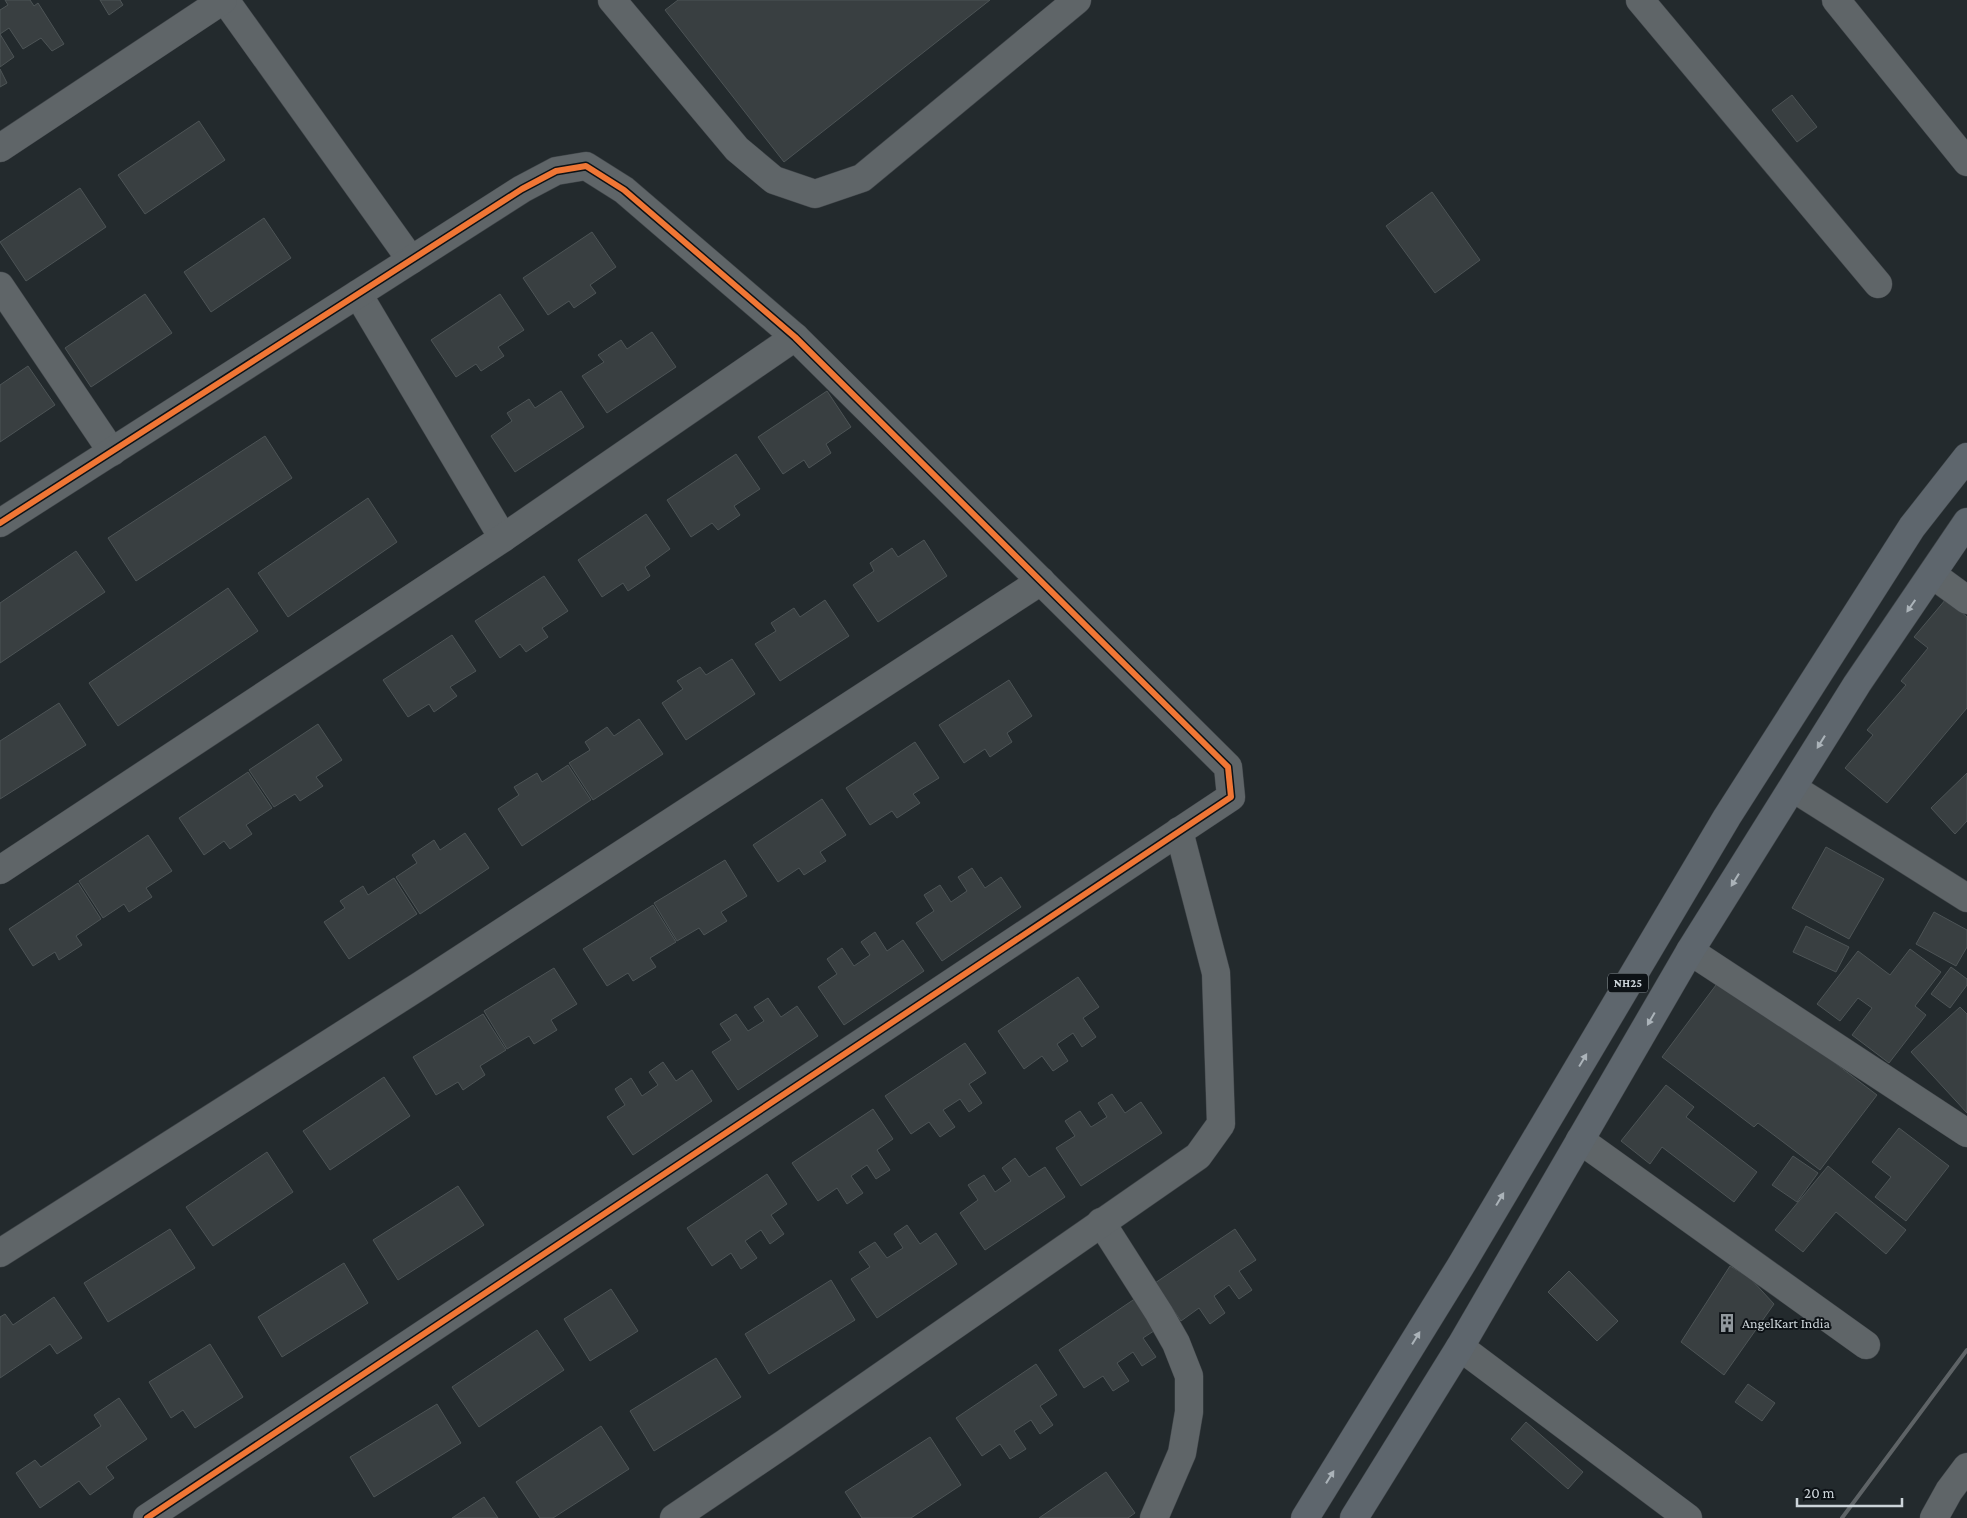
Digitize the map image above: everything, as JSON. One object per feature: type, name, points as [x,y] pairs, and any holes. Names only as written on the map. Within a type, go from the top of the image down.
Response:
[{"type":"main road","name":"NH25","points":[[1304,1518],[1465,1259],[1727,817],[1912,527],[1967,458]]},
{"type":"main road","name":"NH25","points":[[1354,1518],[1460,1347],[1690,951],[1857,684],[1933,575],[1967,522]]},
{"type":"street","points":[[0,148],[224,0],[411,260]]},
{"type":"street","points":[[612,0],[737,149],[774,180],[816,194],[862,178],[1077,0]]},
{"type":"street","points":[[1640,0],[1878,284]]},
{"type":"street","points":[[1836,0],[1967,162]]},
{"type":"street","points":[[0,524],[522,189],[556,170],[586,166],[624,190],[795,337],[1228,767],[1231,797],[147,1518]]},
{"type":"street","points":[[0,286],[112,452]]},
{"type":"street","points":[[358,294],[504,538]]},
{"type":"street","points":[[0,870],[504,538],[795,337]]},
{"type":"street","points":[[1933,575],[1967,600]]},
{"type":"street","points":[[0,1253],[421,985],[1041,581]]},
{"type":"street","points":[[1793,788],[1967,898]]},
{"type":"street","points":[[674,1518],[1198,1156],[1221,1124],[1216,973],[1180,832]]},
{"type":"street","points":[[1690,951],[1967,1133]]},
{"type":"street","points":[[1580,1140],[1866,1345]]},
{"type":"street","points":[[1101,1222],[1159,1312],[1176,1342],[1190,1376],[1189,1412],[1182,1453],[1154,1518]]},
{"type":"street","points":[[1460,1347],[1688,1518]]},
{"type":"street","points":[[1934,1518],[1949,1491],[1967,1467]]},
{"type":"building","points":[[5,0],[30,0],[34,6],[38,3],[64,44],[52,51],[41,38],[23,49],[9,28],[0,34],[0,10],[8,5]]},
{"type":"building","points":[[100,0],[120,0],[123,5],[109,15]]},
{"type":"building","points":[[678,0],[990,0],[784,162],[665,10]]},
{"type":"building","points":[[0,34],[14,57],[0,67]]},
{"type":"building","points":[[0,69],[7,83],[0,87]]},
{"type":"building","points":[[1792,95],[1817,127],[1797,142],[1772,110]]},
{"type":"building","points":[[199,121],[225,160],[145,214],[118,175]]},
{"type":"building","points":[[80,188],[106,227],[26,281],[0,242]]},
{"type":"building","points":[[1432,192],[1480,260],[1435,293],[1386,226]]},
{"type":"building","points":[[264,218],[291,258],[211,312],[184,272]]},
{"type":"building","points":[[592,232],[616,267],[590,285],[596,293],[574,308],[569,301],[548,315],[523,278]]},
{"type":"building","points":[[145,294],[172,333],[91,387],[65,348]]},
{"type":"building","points":[[500,294],[524,330],[498,347],[504,356],[481,371],[476,364],[456,377],[431,340]]},
{"type":"building","points":[[652,332],[676,367],[607,413],[582,376],[604,362],[598,355],[621,340],[627,349]]},
{"type":"building","points":[[28,366],[55,405],[0,442],[0,385]]},
{"type":"building","points":[[561,391],[584,427],[515,472],[491,436],[512,421],[507,413],[529,399],[535,408]]},
{"type":"building","points":[[827,391],[851,427],[826,444],[831,453],[809,468],[804,460],[783,474],[758,437]]},
{"type":"building","points":[[265,436],[292,478],[136,581],[108,538]]},
{"type":"building","points":[[736,454],[760,489],[734,506],[740,515],[718,530],[712,523],[691,537],[667,500]]},
{"type":"building","points":[[368,498],[397,542],[288,617],[258,573]]},
{"type":"building","points":[[646,514],[670,549],[645,567],[650,576],[628,591],[623,583],[602,597],[578,560]]},
{"type":"building","points":[[924,540],[947,576],[878,622],[853,585],[874,571],[870,563],[892,548],[898,557]]},
{"type":"building","points":[[76,551],[105,592],[0,663],[0,603]]},
{"type":"building","points":[[544,576],[568,611],[542,628],[548,637],[526,652],[520,644],[500,658],[475,621]]},
{"type":"building","points":[[228,588],[258,631],[118,726],[89,683]]},
{"type":"building","points":[[1946,599],[1967,617],[1967,708],[1887,803],[1845,768],[1873,735],[1867,730],[1906,685],[1901,681],[1928,648],[1914,637]]},
{"type":"building","points":[[825,600],[849,636],[780,681],[755,644],[776,631],[771,623],[794,608],[800,617]]},
{"type":"building","points":[[452,635],[476,671],[450,687],[457,696],[434,712],[429,704],[408,717],[383,680]]},
{"type":"building","points":[[732,659],[755,694],[686,740],[662,703],[683,689],[677,681],[700,667],[706,675]]},
{"type":"building","points":[[1009,680],[1032,716],[1007,733],[1012,742],[990,757],[985,749],[964,763],[939,725]]},
{"type":"building","points":[[59,703],[86,745],[0,799],[0,741]]},
{"type":"building","points":[[639,719],[663,754],[593,800],[569,763],[590,750],[585,742],[607,727],[614,736]]},
{"type":"building","points":[[318,724],[342,760],[316,777],[323,786],[300,801],[295,794],[274,807],[249,770]]},
{"type":"building","points":[[915,742],[939,778],[913,794],[920,803],[897,818],[892,811],[870,825],[846,788]]},
{"type":"building","points":[[568,765],[591,800],[522,846],[498,809],[519,795],[514,787],[537,773],[542,782]]},
{"type":"building","points":[[248,772],[272,808],[246,825],[252,834],[230,849],[224,841],[204,855],[179,818]]},
{"type":"building","points":[[1967,773],[1967,821],[1955,834],[1931,808]]},
{"type":"building","points":[[822,799],[846,835],[820,852],[826,861],[804,875],[799,868],[778,882],[753,845]]},
{"type":"building","points":[[465,833],[489,868],[420,914],[396,877],[417,863],[412,855],[434,840],[440,850]]},
{"type":"building","points":[[148,835],[172,871],[146,888],[152,897],[129,912],[124,904],[103,918],[79,881]]},
{"type":"building","points":[[1826,847],[1884,879],[1849,939],[1792,908]]},
{"type":"building","points":[[725,860],[747,896],[721,912],[727,921],[704,935],[699,928],[677,941],[654,903]]},
{"type":"building","points":[[972,868],[985,888],[1001,877],[1021,907],[942,961],[916,923],[934,911],[924,895],[940,885],[951,902],[967,891],[958,877]]},
{"type":"building","points":[[394,878],[417,914],[349,959],[324,922],[345,908],[340,901],[363,886],[368,895]]},
{"type":"building","points":[[78,883],[101,919],[76,936],[82,945],[59,960],[55,952],[33,966],[9,929]]},
{"type":"building","points":[[653,905],[676,942],[650,958],[656,967],[633,981],[628,973],[607,986],[583,949]]},
{"type":"building","points":[[1934,912],[1967,930],[1967,947],[1956,966],[1916,944]]},
{"type":"building","points":[[1806,926],[1849,947],[1836,972],[1793,952]]},
{"type":"building","points":[[875,932],[887,951],[903,940],[924,971],[844,1025],[818,987],[837,974],[827,959],[842,948],[854,966],[870,955],[861,942]]},
{"type":"building","points":[[1910,949],[1941,972],[1915,1006],[1926,1015],[1889,1063],[1852,1035],[1872,1008],[1858,998],[1840,1021],[1817,1004],[1858,951],[1890,975]]},
{"type":"building","points":[[1951,967],[1967,979],[1967,985],[1950,1008],[1931,994]]},
{"type":"building","points":[[554,968],[577,1004],[551,1020],[557,1030],[534,1044],[529,1036],[507,1049],[484,1011]]},
{"type":"building","points":[[1078,977],[1099,1007],[1083,1018],[1096,1037],[1082,1047],[1073,1033],[1057,1044],[1068,1061],[1053,1071],[1042,1056],[1024,1069],[998,1031]]},
{"type":"building","points":[[1722,977],[1877,1095],[1820,1170],[1758,1123],[1754,1127],[1662,1057]]},
{"type":"building","points":[[768,998],[781,1017],[797,1006],[818,1036],[738,1090],[712,1052],[731,1040],[720,1024],[736,1014],[748,1031],[764,1021],[754,1007]]},
{"type":"building","points":[[1960,1007],[1967,1014],[1967,1113],[1911,1052]]},
{"type":"building","points":[[483,1014],[506,1050],[480,1066],[485,1075],[463,1090],[458,1082],[436,1095],[413,1057]]},
{"type":"building","points":[[965,1043],[986,1073],[969,1084],[982,1103],[969,1112],[960,1099],[943,1110],[955,1127],[940,1137],[929,1122],[911,1134],[885,1096]]},
{"type":"building","points":[[663,1062],[676,1081],[692,1070],[712,1101],[633,1155],[607,1117],[625,1105],[615,1089],[631,1078],[642,1096],[658,1085],[649,1072]]},
{"type":"building","points":[[384,1077],[410,1116],[330,1170],[303,1131]]},
{"type":"building","points":[[1666,1085],[1694,1107],[1686,1117],[1757,1172],[1734,1202],[1662,1147],[1650,1164],[1621,1141]]},
{"type":"building","points":[[1112,1094],[1125,1113],[1141,1102],[1162,1133],[1081,1186],[1056,1148],[1075,1136],[1065,1121],[1080,1111],[1091,1127],[1107,1117],[1098,1103]]},
{"type":"building","points":[[873,1109],[893,1139],[877,1150],[890,1170],[876,1179],[867,1165],[851,1176],[863,1193],[847,1204],[837,1188],[818,1201],[792,1163]]},
{"type":"building","points":[[1899,1128],[1949,1166],[1906,1221],[1875,1197],[1891,1177],[1872,1162]]},
{"type":"building","points":[[267,1152],[293,1192],[213,1246],[186,1207]]},
{"type":"building","points":[[1793,1156],[1818,1173],[1797,1202],[1772,1185]]},
{"type":"building","points":[[1015,1158],[1029,1177],[1045,1167],[1065,1197],[985,1250],[960,1213],[978,1200],[968,1185],[984,1175],[995,1192],[1011,1181],[1002,1168]]},
{"type":"building","points":[[1828,1166],[1906,1230],[1886,1254],[1836,1212],[1803,1252],[1775,1230]]},
{"type":"building","points":[[767,1174],[787,1204],[771,1215],[784,1234],[770,1244],[761,1230],[745,1241],[757,1258],[741,1269],[731,1253],[712,1266],[687,1228]]},
{"type":"building","points":[[458,1186],[484,1225],[398,1280],[373,1240]]},
{"type":"building","points":[[907,1225],[920,1244],[936,1233],[957,1264],[877,1318],[851,1279],[870,1267],[859,1252],[875,1242],[887,1258],[903,1248],[894,1234]]},
{"type":"building","points":[[170,1229],[195,1268],[108,1322],[84,1283]]},
{"type":"building","points":[[1235,1229],[1256,1260],[1239,1271],[1252,1290],[1239,1299],[1229,1285],[1214,1296],[1225,1313],[1210,1324],[1199,1308],[1181,1321],[1155,1283]]},
{"type":"building","points":[[344,1263],[368,1303],[282,1357],[258,1317]]},
{"type":"building","name":"AngelKart India","points":[[1730,1266],[1750,1278],[1774,1304],[1724,1375],[1681,1342]]},
{"type":"building","points":[[1569,1271],[1618,1321],[1597,1341],[1548,1292]]},
{"type":"building","points":[[831,1280],[855,1320],[769,1374],[745,1334]]},
{"type":"building","points":[[611,1289],[638,1331],[590,1361],[564,1319]]},
{"type":"building","points":[[1139,1296],[1160,1327],[1143,1338],[1156,1357],[1142,1366],[1133,1352],[1117,1363],[1129,1381],[1113,1391],[1103,1376],[1084,1388],[1059,1350]]},
{"type":"building","points":[[54,1297],[82,1338],[57,1354],[50,1344],[0,1378],[0,1317],[5,1314],[13,1325]]},
{"type":"building","points":[[537,1330],[564,1370],[479,1427],[452,1387]]},
{"type":"building","points":[[210,1344],[243,1397],[195,1428],[183,1410],[171,1418],[149,1382]]},
{"type":"building","points":[[716,1358],[741,1397],[654,1451],[630,1411]]},
{"type":"building","points":[[1036,1364],[1057,1395],[1040,1406],[1053,1425],[1040,1434],[1031,1420],[1014,1431],[1026,1449],[1010,1459],[1000,1444],[982,1456],[956,1418]]},
{"type":"building","points":[[1748,1384],[1775,1403],[1762,1421],[1735,1402]]},
{"type":"building","points":[[119,1398],[147,1439],[106,1467],[114,1478],[90,1495],[79,1481],[40,1508],[16,1473],[35,1460],[41,1467],[101,1426],[94,1415]]},
{"type":"building","points":[[437,1404],[461,1443],[374,1497],[350,1457]]},
{"type":"building","points":[[1526,1422],[1583,1472],[1568,1489],[1511,1439]]},
{"type":"building","points":[[601,1426],[629,1469],[553,1518],[540,1518],[516,1482]]},
{"type":"building","points":[[930,1437],[961,1485],[911,1518],[862,1518],[845,1492]]},
{"type":"building","points":[[1106,1472],[1135,1513],[1128,1518],[1039,1518]]},
{"type":"building","points":[[484,1497],[498,1518],[452,1518]]},
{"type":"railway","points":[[1842,1518],[1967,1350]]},
{"type":"cycle path","points":[[0,523],[522,189],[556,171],[586,166],[624,190],[795,337],[1228,767],[1231,797],[147,1518]]},
{"type":"place","name":"AngelKart India","points":[[1727,1323]]}]
